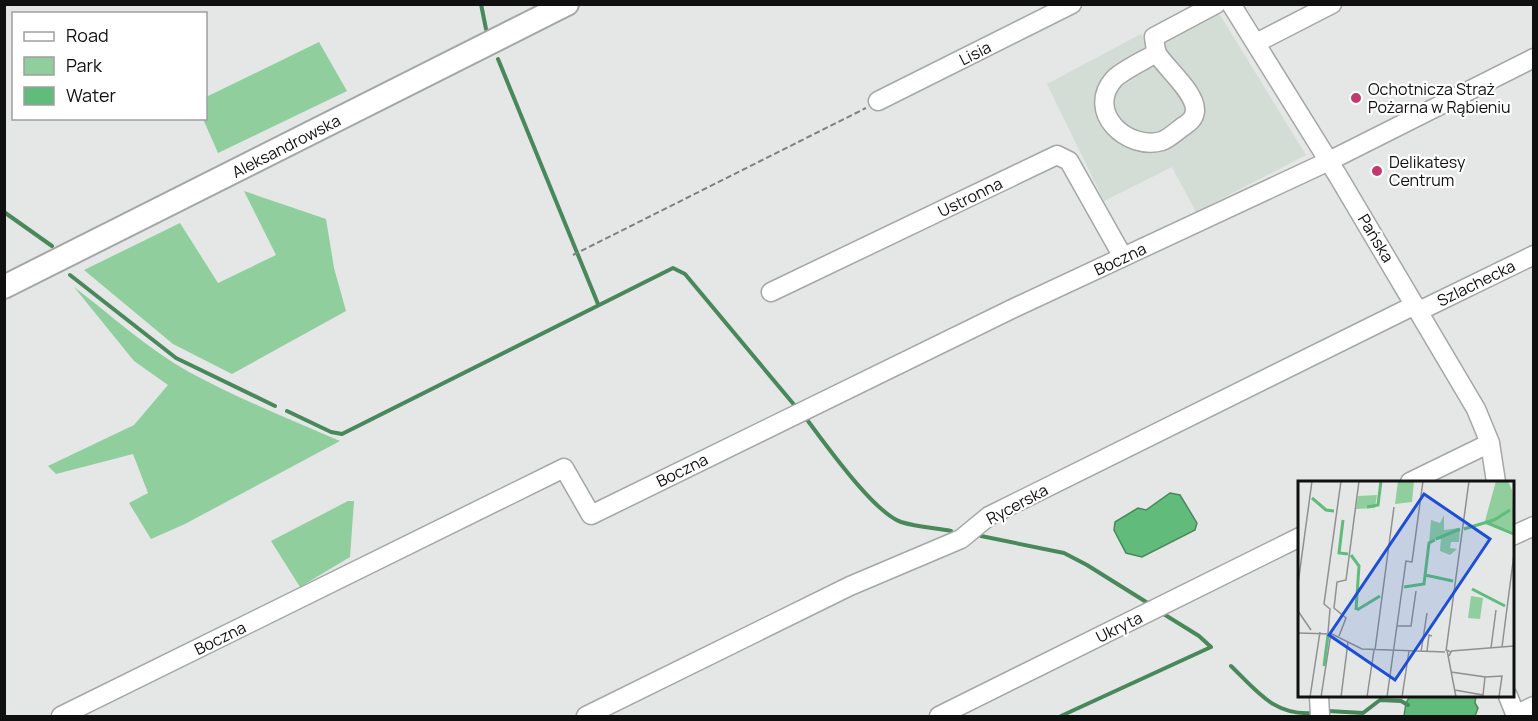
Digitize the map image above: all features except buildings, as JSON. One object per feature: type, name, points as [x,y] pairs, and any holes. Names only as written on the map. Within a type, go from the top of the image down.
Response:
[{"type":"main road","name":"Aleksandrowska","points":[[4,287],[567,4]]},
{"type":"street","name":"Lisia","points":[[878,101],[1072,4]]},
{"type":"street","points":[[1156,53],[1115,78],[1106,92],[1103,107],[1112,124],[1123,135],[1142,142],[1162,141],[1192,121],[1195,110],[1190,97],[1174,73],[1156,53],[1154,37],[1216,4]]},
{"type":"street","name":"Pańska","points":[[1231,4],[1329,161],[1476,409],[1490,443],[1496,481]]},
{"type":"street","points":[[1256,43],[1332,4]]},
{"type":"street","name":"Boczna","points":[[61,717],[564,468],[591,515],[1003,314],[1329,161],[1533,58]]},
{"type":"street","name":"Ustronna","points":[[771,292],[1056,155],[1069,161],[1123,257]]},
{"type":"street","name":"Szlachecka","points":[[1417,308],[1533,255]]},
{"type":"street","name":"Rycerska","points":[[586,717],[850,586],[960,539],[989,516],[1417,308]]},
{"type":"street","points":[[1414,481],[1490,443]]},
{"type":"street","points":[[1514,535],[1533,526]]},
{"type":"street","name":"Ukryta","points":[[939,717],[1298,538]]},
{"type":"street","points":[[1319,697],[1320,717]]},
{"type":"street","points":[[1508,697],[1516,716],[1533,706]]},
{"type":"path","points":[[573,255],[878,101]]},
{"type":"shaded area","points":[[1211,13],[1220,15],[1306,155],[1196,212],[1172,167],[1104,201],[1047,84],[1141,34],[1150,52],[1162,40]]},
{"type":"green space","points":[[319,42],[347,91],[218,153],[203,120],[207,120],[207,97]]},
{"type":"green space","points":[[244,191],[326,219],[334,268],[346,311],[232,374],[173,344],[84,270],[180,223],[218,283],[276,255]]},
{"type":"green space","points":[[74,287],[144,342],[189,372],[340,441],[185,524],[151,539],[129,503],[148,493],[133,454],[56,474],[48,466],[134,425],[168,385],[134,361]]},
{"type":"green space","points":[[348,501],[354,501],[350,557],[300,587],[271,541]]},
{"type":"water","points":[[1170,493],[1180,495],[1197,523],[1195,530],[1142,557],[1126,553],[1114,530],[1115,522],[1138,508],[1146,510]]},
{"type":"water","points":[[1409,697],[1476,697],[1475,703],[1478,708],[1475,716],[1404,716]]},
{"type":"waterway","points":[[481,4],[486,29]]},
{"type":"waterway","points":[[498,59],[598,304]]},
{"type":"waterway","points":[[4,212],[52,246]]},
{"type":"waterway","points":[[287,411],[331,432],[342,434],[673,268],[685,274],[796,407]]},
{"type":"waterway","points":[[70,275],[176,358],[275,406]]},
{"type":"waterway","points":[[805,417],[863,491],[890,516],[907,524],[951,531]]},
{"type":"waterway","points":[[981,536],[1064,553],[1151,605]]},
{"type":"waterway","points":[[1061,716],[1211,647],[1199,636],[1162,613]]},
{"type":"waterway","points":[[1231,666],[1258,693],[1277,706],[1299,713],[1313,713]]},
{"type":"waterway","points":[[1328,711],[1363,713],[1380,700],[1401,701],[1408,705]]},
{"type":"place","name":"Ochotnicza Straż Pożarna w Rąbieniu","points":[[1356,98]]},
{"type":"place","name":"Delikatesy Centrum","points":[[1377,171]]}]
